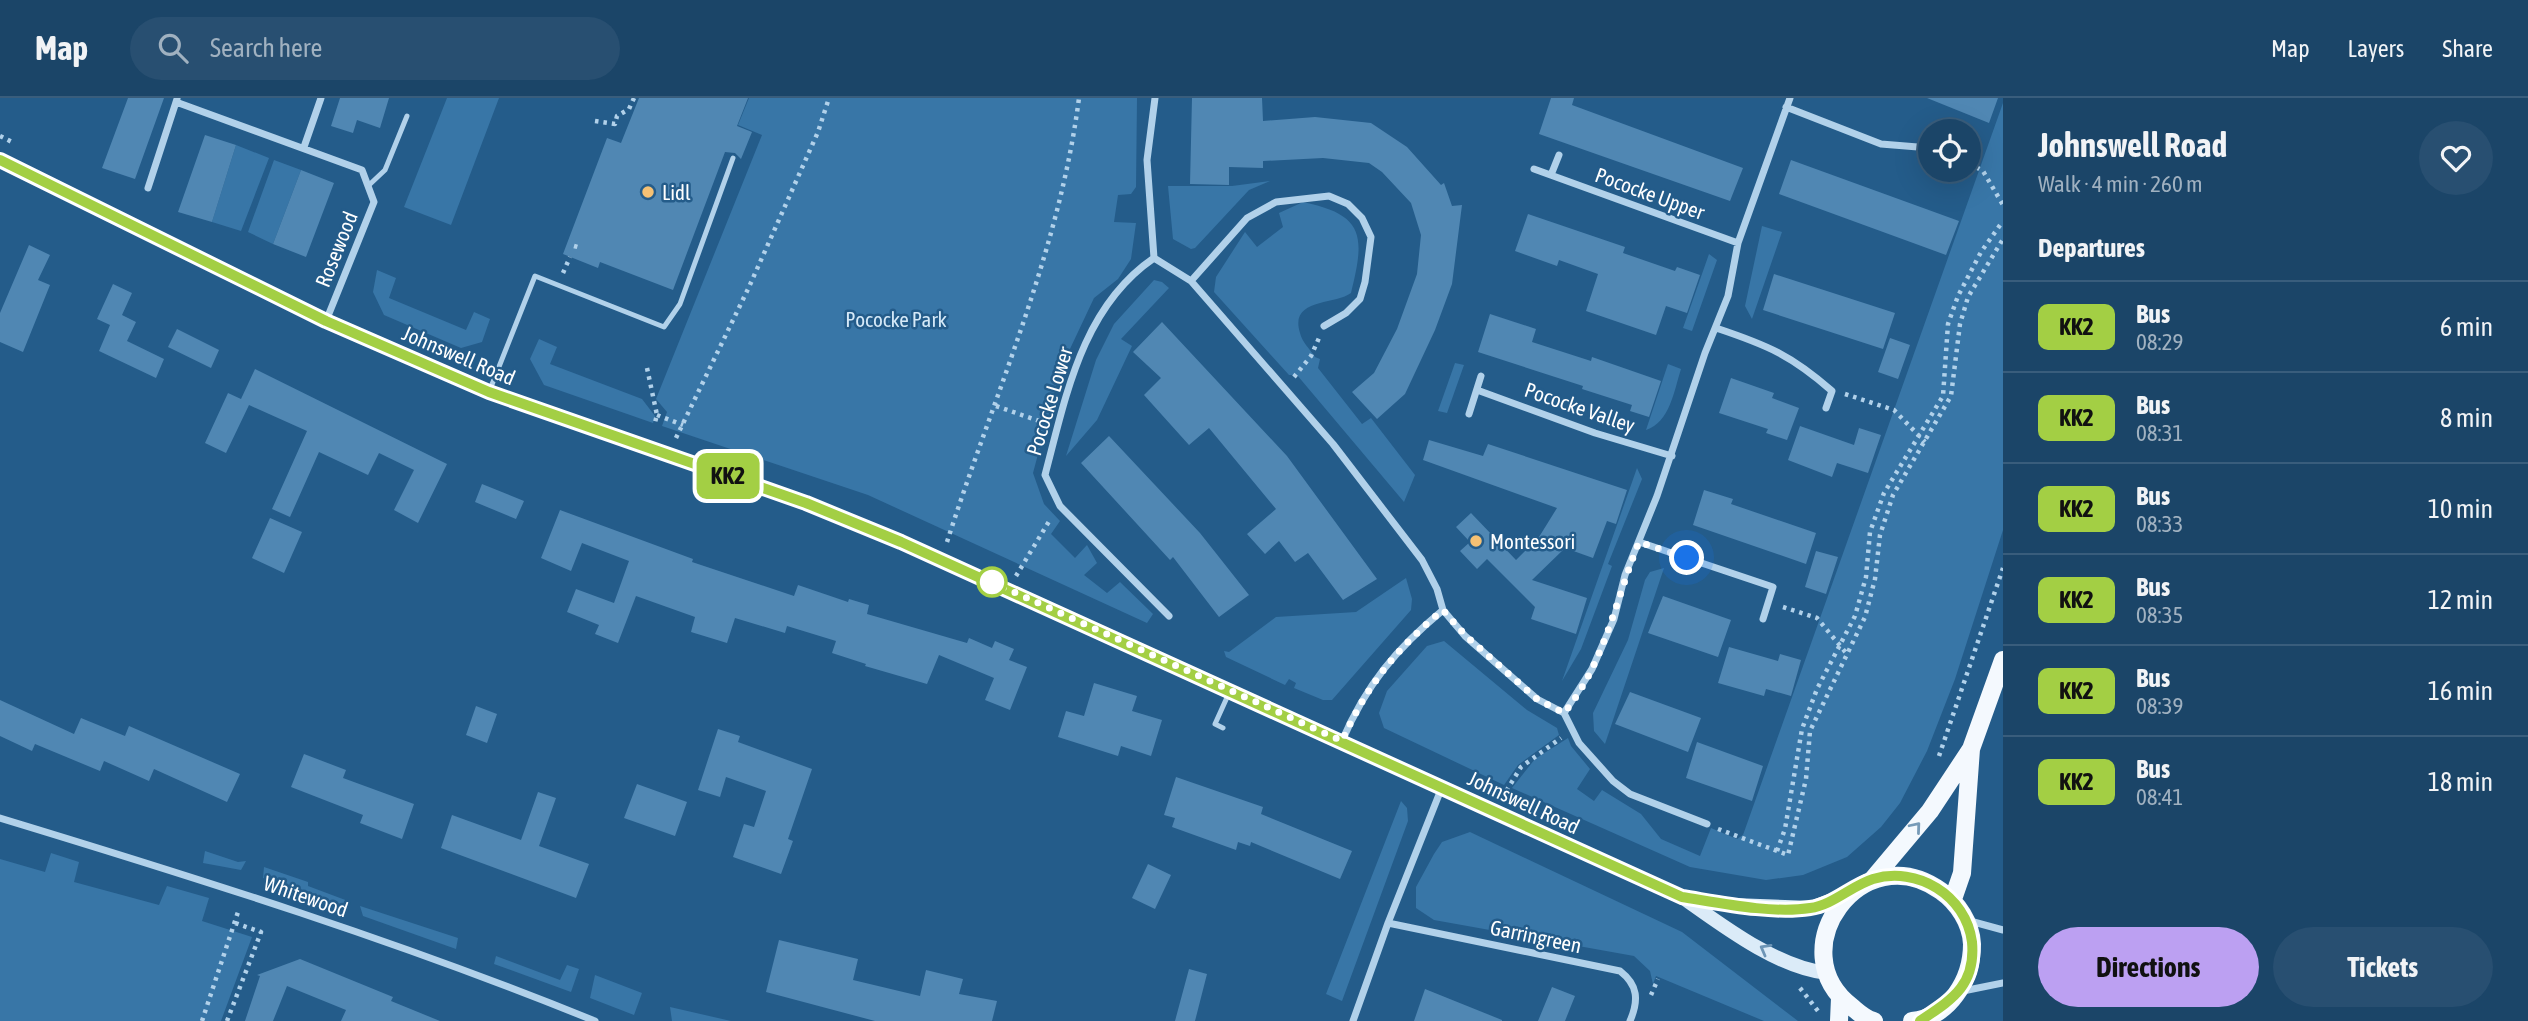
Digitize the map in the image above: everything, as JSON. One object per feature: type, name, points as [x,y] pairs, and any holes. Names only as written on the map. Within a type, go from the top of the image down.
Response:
[{"type":"main road","points":[[1839,1021],[1840,998],[1828,973],[1824,941],[1830,918],[1848,894],[1872,880],[1930,811],[1971,749],[2003,660]]},
{"type":"main road","points":[[1953,899],[1962,873],[1971,749]]},
{"type":"main road","points":[[1872,880],[1905,876],[1928,882],[1953,899],[1966,919],[1972,943],[1969,971],[1959,992],[1946,1006],[1918,1021]]},
{"type":"main road","points":[[1840,998],[1874,1021]]},
{"type":"street","points":[[304,147],[321,98]]},
{"type":"street","points":[[1156,98],[1147,160],[1154,258],[1191,281],[1333,444],[1422,560],[1437,589],[1443,610],[1465,635],[1537,699],[1564,713],[1579,743],[1613,781],[1630,794],[1709,825]]},
{"type":"street","points":[[1564,713],[1581,689],[1606,638],[1728,296],[1738,243],[1790,98]]},
{"type":"street","name":"Rosewood","points":[[148,188],[177,100],[362,170],[374,202],[326,321]]},
{"type":"street","points":[[1786,107],[1881,144],[1918,147]]},
{"type":"street","points":[[1551,175],[1559,155]]},
{"type":"street","name":"Johnswell Road","points":[[0,160],[326,321],[489,392],[806,503],[1009,589],[1682,897],[1721,926],[1804,971],[1828,973]]},
{"type":"street","name":"Pococke Upper","points":[[1534,169],[1738,243]]},
{"type":"street","points":[[1191,281],[1247,218],[1276,202],[1329,196],[1348,204],[1362,218],[1371,237],[1360,299],[1346,313],[1324,327]]},
{"type":"street","name":"Pococke Lower","points":[[1154,258],[1137,269],[1101,309],[1079,355],[1045,475],[1060,506],[1169,616]]},
{"type":"street","points":[[1716,328],[1772,346],[1803,365],[1832,391],[1826,408]]},
{"type":"street","points":[[1469,414],[1481,376]]},
{"type":"street","name":"Pococke Valley","points":[[1477,390],[1595,433],[1672,456]]},
{"type":"street","points":[[1639,542],[1773,587],[1763,619]]},
{"type":"street","points":[[1342,741],[1376,676],[1416,632],[1443,610]]},
{"type":"street","points":[[1353,1021],[1388,923],[1442,787]]},
{"type":"street","name":"Whitewood","points":[[0,818],[242,891],[496,981],[595,1021]]},
{"type":"street","name":"Johnswell Road","points":[[1682,897],[1734,905],[1811,908],[1848,894]]},
{"type":"street","points":[[1966,919],[2003,930]]},
{"type":"street","name":"Garringreen","points":[[1388,923],[1620,971],[1633,981],[1637,994],[1630,1021]]},
{"type":"street","points":[[1959,992],[2003,983]]},
{"type":"lane","points":[[368,186],[385,170],[407,116]]},
{"type":"lane","points":[[489,392],[535,276],[664,327],[681,304],[733,158]]},
{"type":"lane","points":[[1223,728],[1215,724],[1230,690]]},
{"type":"path","points":[[595,121],[615,124],[617,116],[629,109],[634,98]]},
{"type":"path","points":[[667,455],[755,275],[818,132],[829,98]]},
{"type":"path","points":[[947,545],[1054,229],[1073,149],[1079,98]]},
{"type":"path","points":[[1981,170],[2003,205]]},
{"type":"path","points":[[1777,851],[1786,829],[1802,729],[1817,689],[1855,616],[1866,577],[1870,532],[1884,493],[1943,396],[1948,324],[1958,296],[1980,252],[2003,221]]},
{"type":"path","points":[[1709,825],[1788,855],[1806,779],[1810,731],[1865,617],[1875,579],[1880,535],[1893,495],[1951,396],[1960,324],[1968,297],[2003,239]]},
{"type":"path","points":[[574,246],[581,248]]},
{"type":"path","points":[[562,274],[570,257]]},
{"type":"path","points":[[1284,388],[1311,356],[1324,327]]},
{"type":"path","points":[[647,368],[657,415],[653,426]]},
{"type":"path","points":[[1865,398],[1894,410],[1925,442]]},
{"type":"path","points":[[996,406],[1045,423]]},
{"type":"path","points":[[657,415],[683,425]]},
{"type":"path","points":[[1009,589],[1060,506]]},
{"type":"path","points":[[1934,769],[2003,568]]},
{"type":"path","points":[[1793,610],[1817,618],[1847,654]]},
{"type":"path","points":[[1495,811],[1521,768],[1566,734]]},
{"type":"path","points":[[202,1021],[240,904]]},
{"type":"path","points":[[227,1021],[261,932],[235,923]]},
{"type":"path","points":[[1650,999],[1658,979]]},
{"type":"path","points":[[1793,981],[1809,996],[1824,1021]]},
{"type":"green space","points":[[447,98],[499,98],[451,225],[404,207]]},
{"type":"green space","name":"Pococke Park","points":[[749,98],[1137,98],[1136,187],[1131,194],[1118,195],[1114,222],[1136,223],[1131,259],[1118,279],[1094,298],[1061,368],[1033,473],[1044,504],[1060,521],[1051,534],[1075,558],[1087,545],[1097,563],[1084,575],[1107,593],[1120,582],[1153,614],[1147,623],[868,495],[662,426],[667,412],[656,399],[762,135],[738,125]]},
{"type":"green space","points":[[2003,103],[2003,530],[1955,679],[1927,751],[1900,803],[1881,827],[1847,857],[1803,875],[1766,880],[1690,867],[1512,788],[1535,759],[1568,738],[1571,746],[1590,769],[1577,789],[1594,801],[1602,790],[1641,814],[1661,839],[1700,856],[1711,828],[1737,839],[1743,835],[1975,182],[1981,182],[1981,165]]},
{"type":"green space","points":[[236,145],[269,158],[241,231],[212,222]]},
{"type":"green space","points":[[274,160],[301,170],[273,244],[248,232]]},
{"type":"green space","points":[[1270,181],[1249,190],[1195,248],[1191,249],[1173,239],[1168,186],[1232,186]]},
{"type":"green space","points":[[1303,202],[1323,207],[1349,221],[1356,231],[1358,257],[1351,293],[1307,308],[1298,322],[1301,336],[1315,357],[1320,359],[1318,368],[1362,424],[1371,418],[1415,475],[1404,502],[1297,375],[1289,375],[1214,292],[1216,277],[1245,232],[1257,247],[1283,227],[1279,213]]},
{"type":"green space","points":[[1762,226],[1782,232],[1752,319],[1745,306]]},
{"type":"green space","points":[[1709,254],[1717,260],[1692,331],[1683,328]]},
{"type":"green space","points":[[377,270],[396,278],[389,298],[466,330],[474,312],[490,319],[482,342],[461,348],[384,315],[373,292]]},
{"type":"green space","points":[[1154,280],[1169,288],[1121,339],[1132,346],[1097,420],[1066,456],[1096,360],[1114,324]]},
{"type":"green space","points":[[539,339],[557,347],[550,364],[642,399],[655,416],[653,423],[544,385],[530,359]]},
{"type":"green space","points":[[1455,363],[1464,365],[1447,413],[1438,411]]},
{"type":"green space","points":[[1668,364],[1681,369],[1673,396],[1661,420],[1646,430]]},
{"type":"green space","points":[[1637,468],[1642,479],[1608,564],[1612,566],[1581,649],[1562,681]]},
{"type":"green space","points":[[1664,568],[1605,744],[1594,731],[1593,713],[1628,640],[1645,580],[1650,572]]},
{"type":"green space","points":[[1406,578],[1412,599],[1411,610],[1332,700],[1323,700],[1294,688],[1296,683],[1289,679],[1285,685],[1226,657],[1224,651],[1229,652],[1276,617],[1356,612]]},
{"type":"green space","points":[[1444,641],[1527,710],[1557,728],[1559,735],[1518,765],[1504,785],[1384,728],[1379,713],[1387,691],[1427,646]]},
{"type":"green space","points":[[1401,801],[1407,808],[1408,821],[1342,1001],[1326,994]]},
{"type":"green space","points":[[1470,832],[1682,932],[1798,1021],[1764,1021],[1656,976],[1653,984],[1650,971],[1634,956],[1434,920],[1416,908],[1416,887],[1442,842]]},
{"type":"green space","points":[[205,851],[238,862],[246,861],[241,870],[203,863]]},
{"type":"green space","points":[[51,853],[79,862],[74,882],[159,905],[167,886],[209,898],[202,921],[252,937],[221,1021],[0,1021],[0,859],[45,872]]},
{"type":"green space","points":[[264,867],[308,882],[308,886],[348,901],[343,909],[263,878]]},
{"type":"green space","points":[[360,906],[458,938],[456,949],[363,916]]},
{"type":"green space","points":[[496,956],[560,980],[567,965],[579,969],[571,992],[494,964]]},
{"type":"green space","points":[[595,975],[642,993],[634,1015],[590,998]]},
{"type":"green space","points":[[670,1007],[731,1021],[672,1021]]},
{"type":"building","points":[[128,98],[164,98],[135,179],[102,168]]},
{"type":"building","points":[[340,98],[389,98],[380,128],[357,120],[353,133],[331,126]]},
{"type":"building","name":"Lidl","points":[[639,98],[748,98],[737,126],[752,132],[741,159],[735,153],[725,152],[673,290],[600,262],[598,268],[563,254],[607,138],[621,143]]},
{"type":"building","points":[[1192,98],[1262,98],[1263,121],[1315,117],[1371,123],[1407,147],[1441,185],[1444,183],[1452,206],[1462,205],[1452,284],[1435,330],[1405,394],[1377,419],[1352,392],[1374,373],[1397,329],[1417,274],[1421,235],[1411,203],[1382,172],[1369,163],[1323,158],[1263,161],[1263,168],[1229,167],[1229,185],[1190,184]]},
{"type":"building","points":[[1551,98],[1574,98],[1572,105],[1743,168],[1730,201],[1539,134]]},
{"type":"building","points":[[1927,98],[1998,98],[1989,123]]},
{"type":"building","points":[[205,135],[236,145],[212,222],[178,212]]},
{"type":"building","points":[[1791,160],[1959,221],[1946,255],[1779,194]]},
{"type":"building","points":[[301,170],[334,183],[306,257],[273,244]]},
{"type":"building","points":[[1528,214],[1625,247],[1623,253],[1675,271],[1677,267],[1700,275],[1687,313],[1666,306],[1656,335],[1586,311],[1598,274],[1559,260],[1557,266],[1515,251]]},
{"type":"building","points":[[29,245],[50,255],[38,280],[50,285],[23,352],[0,342],[0,313]]},
{"type":"building","points":[[1774,274],[1895,313],[1883,349],[1763,310]]},
{"type":"building","points":[[113,284],[132,293],[122,315],[136,322],[127,341],[164,359],[156,378],[99,351],[110,325],[97,319]]},
{"type":"building","points":[[1490,314],[1536,329],[1532,342],[1591,361],[1592,357],[1661,381],[1649,417],[1630,411],[1632,405],[1582,389],[1583,386],[1478,352]]},
{"type":"building","points":[[1162,322],[1287,456],[1377,579],[1343,600],[1308,553],[1295,562],[1279,541],[1265,554],[1247,534],[1276,509],[1209,428],[1189,445],[1144,395],[1161,378],[1133,352]]},
{"type":"building","points":[[177,329],[219,350],[211,368],[168,347]]},
{"type":"building","points":[[1890,338],[1910,345],[1898,379],[1878,372]]},
{"type":"building","points":[[255,369],[447,464],[418,523],[394,510],[414,470],[379,453],[368,475],[319,452],[290,517],[272,509],[307,431],[249,405],[226,453],[205,443],[228,393],[241,399]]},
{"type":"building","points":[[1731,378],[1774,393],[1772,398],[1799,408],[1787,440],[1766,433],[1768,429],[1719,413]]},
{"type":"building","points":[[1800,426],[1854,445],[1859,428],[1881,435],[1868,473],[1837,463],[1832,477],[1788,460]]},
{"type":"building","points":[[1109,436],[1200,533],[1249,595],[1219,617],[1173,557],[1170,560],[1081,463]]},
{"type":"building","points":[[1429,440],[1483,456],[1488,444],[1627,490],[1616,524],[1607,521],[1593,558],[1565,548],[1532,580],[1587,598],[1576,634],[1531,619],[1535,607],[1487,559],[1477,569],[1460,551],[1470,542],[1456,527],[1471,513],[1516,560],[1539,537],[1557,508],[1423,460]]},
{"type":"building","points":[[482,484],[524,501],[516,519],[475,502]]},
{"type":"building","points":[[1704,490],[1733,499],[1731,504],[1816,533],[1806,564],[1693,525]]},
{"type":"building","points":[[560,510],[693,559],[692,562],[794,596],[798,585],[848,602],[849,599],[869,605],[867,614],[967,643],[969,638],[992,648],[995,641],[1014,649],[1009,660],[1027,667],[1010,710],[985,700],[994,678],[939,655],[927,684],[865,666],[866,664],[832,653],[836,641],[787,626],[785,633],[735,618],[727,643],[691,632],[695,617],[636,596],[618,643],[595,634],[599,625],[567,612],[576,589],[614,603],[629,561],[582,543],[571,571],[541,558]]},
{"type":"building","points":[[270,518],[302,532],[284,573],[252,558]]},
{"type":"building","points":[[1816,551],[1838,557],[1826,594],[1805,587]]},
{"type":"building","points":[[1663,596],[1731,620],[1718,657],[1648,633]]},
{"type":"building","points":[[1729,647],[1778,661],[1780,654],[1801,660],[1791,696],[1766,689],[1764,696],[1718,683]]},
{"type":"building","points":[[1094,683],[1137,696],[1132,711],[1162,720],[1151,756],[1121,746],[1118,756],[1058,737],[1066,711],[1084,716]]},
{"type":"building","points":[[1630,692],[1701,718],[1688,752],[1615,724]]},
{"type":"building","points":[[0,700],[74,734],[81,718],[125,736],[129,726],[240,774],[227,802],[154,769],[149,781],[104,761],[100,771],[35,744],[32,751],[0,736]]},
{"type":"building","points":[[476,706],[497,714],[487,743],[466,735]]},
{"type":"building","points":[[718,729],[740,736],[738,742],[812,769],[788,839],[793,841],[781,874],[733,857],[744,824],[754,827],[766,791],[726,777],[720,797],[698,790]]},
{"type":"building","points":[[1697,742],[1763,766],[1752,801],[1686,778]]},
{"type":"building","points":[[304,754],[346,770],[343,778],[414,804],[402,839],[360,823],[363,815],[291,787]]},
{"type":"building","points":[[1176,777],[1263,807],[1261,814],[1352,851],[1340,879],[1251,842],[1250,846],[1238,842],[1236,850],[1172,827],[1175,818],[1164,815]]},
{"type":"building","points":[[637,784],[687,802],[675,836],[624,818]]},
{"type":"building","points":[[538,792],[556,798],[539,846],[589,864],[576,898],[441,848],[452,815],[521,840]]},
{"type":"building","points":[[1148,864],[1171,875],[1155,909],[1132,898]]},
{"type":"building","points":[[779,940],[858,959],[853,980],[920,996],[926,970],[963,979],[959,994],[997,1001],[992,1021],[875,1021],[766,992]]},
{"type":"building","points":[[300,959],[393,997],[391,1001],[440,1021],[341,1021],[346,1010],[287,986],[273,1021],[245,1021],[260,976],[257,975]]},
{"type":"building","points":[[1189,969],[1207,974],[1195,1021],[1175,1021]]},
{"type":"building","points":[[1552,987],[1575,996],[1565,1021],[1538,1021]]},
{"type":"building","points":[[1425,989],[1502,1020],[1502,1021],[1414,1021]]},
{"type":"bus line","name":"KK2","points":[[0,160],[326,321],[489,392],[806,503],[901,542],[1682,897],[1734,905],[1811,908],[1848,894],[1872,880],[1905,876],[1928,882],[1953,899],[1966,919],[1972,943],[1969,971],[1959,992],[1946,1006],[1920,1021]]},
{"type":"place","name":"Lidl","points":[[648,192]]},
{"type":"place","name":"Montessori","points":[[1476,541]]},
{"type":"route","points":[[992,582],[1342,741],[1376,676],[1416,632],[1443,610],[1465,635],[1537,699],[1564,713],[1575,700],[1592,670],[1614,618],[1625,575],[1639,542],[1687,558]]}]
